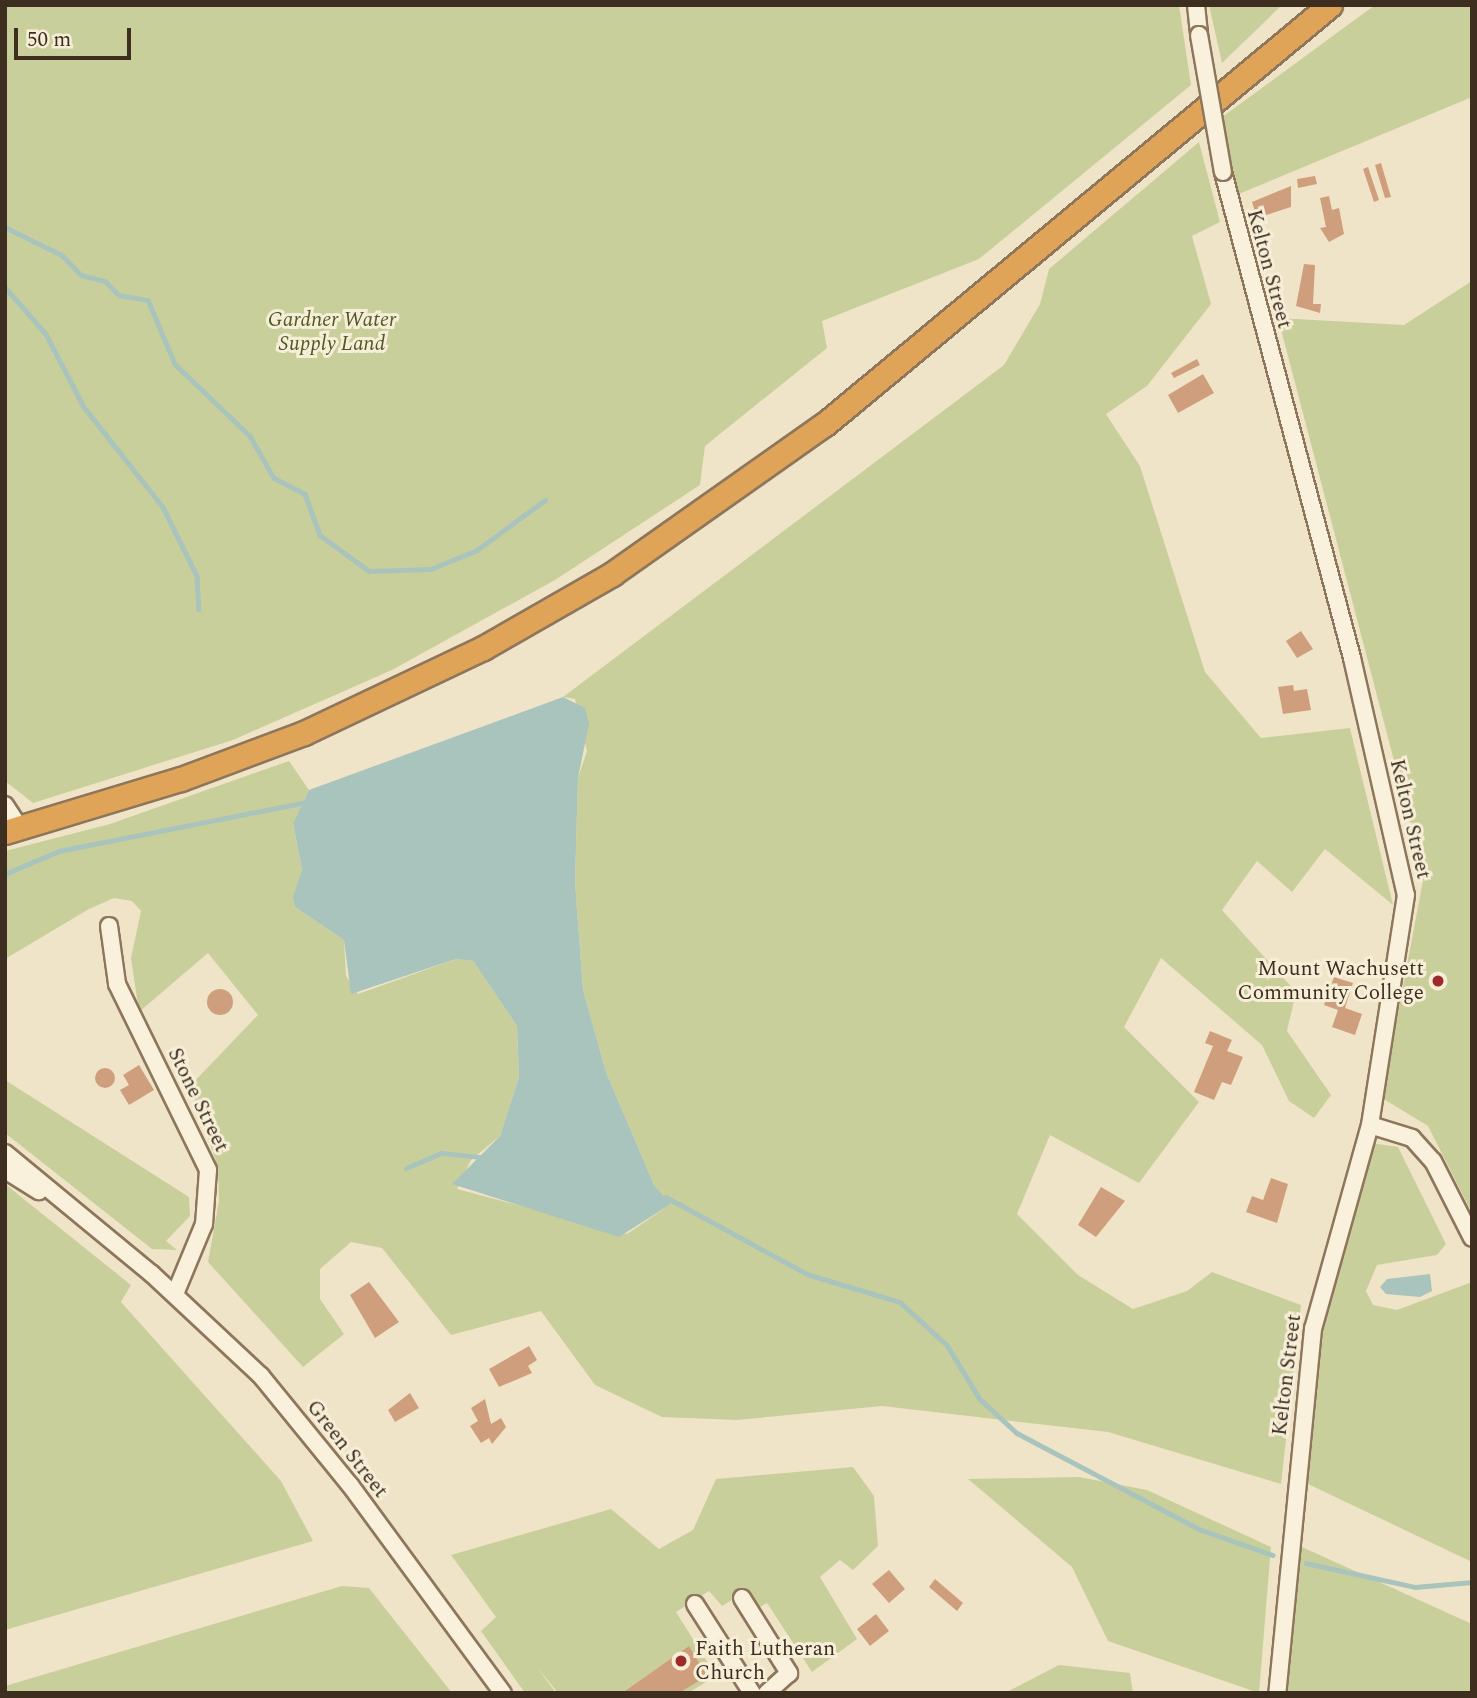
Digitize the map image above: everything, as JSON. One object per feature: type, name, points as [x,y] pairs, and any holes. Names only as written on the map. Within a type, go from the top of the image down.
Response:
[{"type":"highway","points":[[12,830],[304,733],[460,660],[612,574],[825,424],[1331,5]]},
{"type":"street","name":"Kelton Street","points":[[1195,5],[1223,172],[1404,864],[1405,923],[1370,1125],[1313,1329],[1277,1693]]},
{"type":"street","points":[[5,804],[12,830]]},
{"type":"street","name":"Stone Street","points":[[109,926],[117,984],[208,1170],[204,1224],[175,1294]]},
{"type":"street","points":[[1370,1125],[1412,1138],[1426,1153],[1472,1238]]},
{"type":"street","name":"Green Street","points":[[5,1153],[175,1294],[292,1412],[503,1693]]},
{"type":"street","name":"Green Street","points":[[5,1170],[130,1255]]},
{"type":"street","points":[[742,1598],[789,1673],[767,1693]]},
{"type":"street","points":[[695,1604],[752,1693]]},
{"type":"green space","name":"Gardner Water Supply Land","points":[[5,5],[1179,5],[1191,85],[979,259],[822,321],[827,348],[705,446],[700,485],[555,580],[392,670],[233,740],[33,803],[5,781]]},
{"type":"green space","points":[[1209,5],[1282,5],[1222,63]]},
{"type":"green space","points":[[1375,5],[1472,5],[1472,97],[1229,198],[1214,123]]},
{"type":"green space","points":[[1199,142],[1220,222],[1192,236],[1211,304],[1147,386],[1106,414],[1140,466],[1205,672],[1261,738],[1350,728],[1393,905],[1325,849],[1292,892],[1257,861],[1222,910],[1296,992],[1287,1031],[1331,1095],[1314,1118],[1289,1101],[1262,1045],[1161,958],[1124,1027],[1199,1102],[1139,1183],[1050,1135],[1017,1214],[1078,1275],[1133,1309],[1187,1291],[1212,1272],[1301,1305],[1281,1484],[1108,1432],[882,1406],[737,1420],[662,1417],[595,1385],[541,1311],[451,1335],[382,1248],[351,1242],[320,1269],[320,1299],[344,1334],[303,1367],[208,1262],[219,1201],[218,1167],[190,1086],[258,1015],[208,953],[139,1012],[131,958],[141,911],[132,901],[114,898],[89,909],[5,959],[5,851],[110,824],[289,761],[309,790],[293,823],[302,870],[295,907],[344,940],[346,976],[358,994],[456,959],[473,961],[517,1026],[519,1077],[500,1136],[471,1160],[457,1189],[627,1234],[671,1204],[654,1185],[606,1072],[583,990],[575,882],[578,778],[587,751],[575,699],[563,697],[1004,365],[1040,304],[1049,269]]},
{"type":"green space","points":[[1472,281],[1472,1213],[1428,1126],[1382,1098],[1424,875],[1278,318],[1404,325]]},
{"type":"green space","points":[[5,1080],[189,1197],[190,1216],[166,1241],[177,1250],[152,1249],[5,1133]]},
{"type":"green space","points":[[1371,1143],[1398,1147],[1446,1244],[1437,1255],[1377,1265],[1366,1291],[1373,1305],[1397,1310],[1472,1282],[1472,1562],[1308,1484],[1323,1333]]},
{"type":"green space","points":[[5,1184],[131,1285],[121,1302],[281,1481],[313,1541],[5,1630]]},
{"type":"green space","points":[[853,1467],[874,1496],[878,1546],[853,1570],[840,1560],[820,1577],[857,1639],[812,1672],[767,1603],[758,1608],[745,1592],[722,1606],[709,1591],[676,1612],[716,1676],[688,1693],[679,1693],[688,1647],[622,1693],[558,1693],[537,1667],[556,1693],[525,1693],[481,1631],[496,1617],[451,1555],[611,1509],[659,1549],[693,1530],[716,1479]]},
{"type":"green space","points":[[1079,1477],[1147,1490],[1271,1547],[1259,1693],[1108,1641],[1072,1567],[968,1479]]},
{"type":"green space","points":[[1302,1547],[1472,1624],[1472,1693],[1287,1693]]},
{"type":"green space","points":[[342,1586],[369,1588],[452,1693],[5,1693],[5,1686]]},
{"type":"green space","points":[[1059,1665],[1130,1673],[1133,1693],[1005,1693]]},
{"type":"water","points":[[563,697],[585,708],[589,724],[578,778],[575,882],[583,990],[606,1072],[654,1185],[671,1204],[619,1237],[452,1184],[500,1136],[519,1077],[517,1026],[473,961],[456,959],[351,994],[344,940],[295,907],[293,897],[302,870],[293,823],[309,790]]},
{"type":"water","points":[[1430,1274],[1432,1291],[1420,1297],[1386,1294],[1380,1287],[1387,1279]]},
{"type":"building","points":[[1381,163],[1391,197],[1385,198],[1375,165]]},
{"type":"building","points":[[1368,167],[1379,200],[1374,202],[1363,169]]},
{"type":"building","points":[[1315,176],[1317,184],[1298,188],[1297,179]]},
{"type":"building","points":[[1291,186],[1291,207],[1257,218],[1252,202]]},
{"type":"building","points":[[1329,196],[1332,210],[1339,208],[1344,234],[1329,242],[1320,228],[1326,227],[1320,198]]},
{"type":"building","points":[[1304,264],[1315,265],[1313,304],[1321,304],[1320,313],[1296,306]]},
{"type":"building","points":[[1197,359],[1200,365],[1174,378],[1171,373]]},
{"type":"building","points":[[1203,374],[1214,393],[1178,413],[1168,395]]},
{"type":"building","points":[[1301,631],[1313,649],[1297,658],[1286,641]]},
{"type":"building","points":[[1293,685],[1294,691],[1307,689],[1311,710],[1283,714],[1278,687]]},
{"type":"building","points":[[1334,977],[1353,983],[1345,1008],[1362,1014],[1355,1035],[1332,1027],[1338,1010],[1324,1005]]},
{"type":"building","points":[[220,989],[229,993],[233,1002],[229,1011],[220,1015],[211,1011],[207,1002],[211,993]]},
{"type":"building","points":[[1210,1031],[1232,1040],[1227,1051],[1243,1057],[1231,1085],[1222,1082],[1214,1100],[1194,1092],[1213,1046],[1205,1043]]},
{"type":"building","points":[[139,1065],[154,1090],[129,1105],[120,1090],[129,1085],[123,1075]]},
{"type":"building","points":[[105,1068],[112,1071],[115,1078],[112,1085],[105,1088],[98,1085],[95,1078],[98,1071]]},
{"type":"building","points":[[1271,1178],[1288,1184],[1277,1223],[1246,1212],[1252,1196],[1263,1200]]},
{"type":"building","points":[[1101,1187],[1125,1201],[1096,1237],[1078,1225]]},
{"type":"building","points":[[369,1282],[399,1322],[375,1338],[350,1295]]},
{"type":"building","points":[[529,1346],[537,1360],[528,1366],[532,1373],[499,1387],[489,1369]]},
{"type":"building","points":[[410,1393],[419,1408],[395,1422],[388,1410]]},
{"type":"building","points":[[485,1399],[491,1424],[501,1418],[506,1427],[492,1444],[489,1438],[481,1443],[470,1426],[478,1421],[471,1408]]},
{"type":"building","points":[[889,1570],[905,1589],[889,1603],[872,1584]]},
{"type":"building","points":[[935,1579],[963,1603],[957,1611],[929,1587]]},
{"type":"building","points":[[876,1614],[889,1631],[870,1646],[857,1629]]},
{"type":"building","name":"Faith Lutheran Church","points":[[689,1646],[707,1676],[679,1693],[622,1693]]},
{"type":"waterway","points":[[5,227],[62,255],[81,275],[105,281],[119,295],[148,300],[175,364],[250,436],[274,478],[305,494],[320,535],[369,571],[431,569],[477,550],[545,500]]},
{"type":"waterway","points":[[5,287],[46,334],[84,407],[163,507],[197,576],[199,609]]},
{"type":"waterway","points":[[5,874],[59,851],[306,802]]},
{"type":"waterway","points":[[406,1168],[442,1153],[481,1157]]},
{"type":"waterway","points":[[666,1197],[807,1274],[900,1302],[947,1345],[980,1399],[1017,1433],[1199,1529],[1273,1555]]},
{"type":"waterway","points":[[1306,1563],[1415,1587],[1472,1582]]},
{"type":"place","name":"Mount Wachusett Community College","points":[[1438,981]]},
{"type":"place","name":"Faith Lutheran Church","points":[[681,1661]]}]
